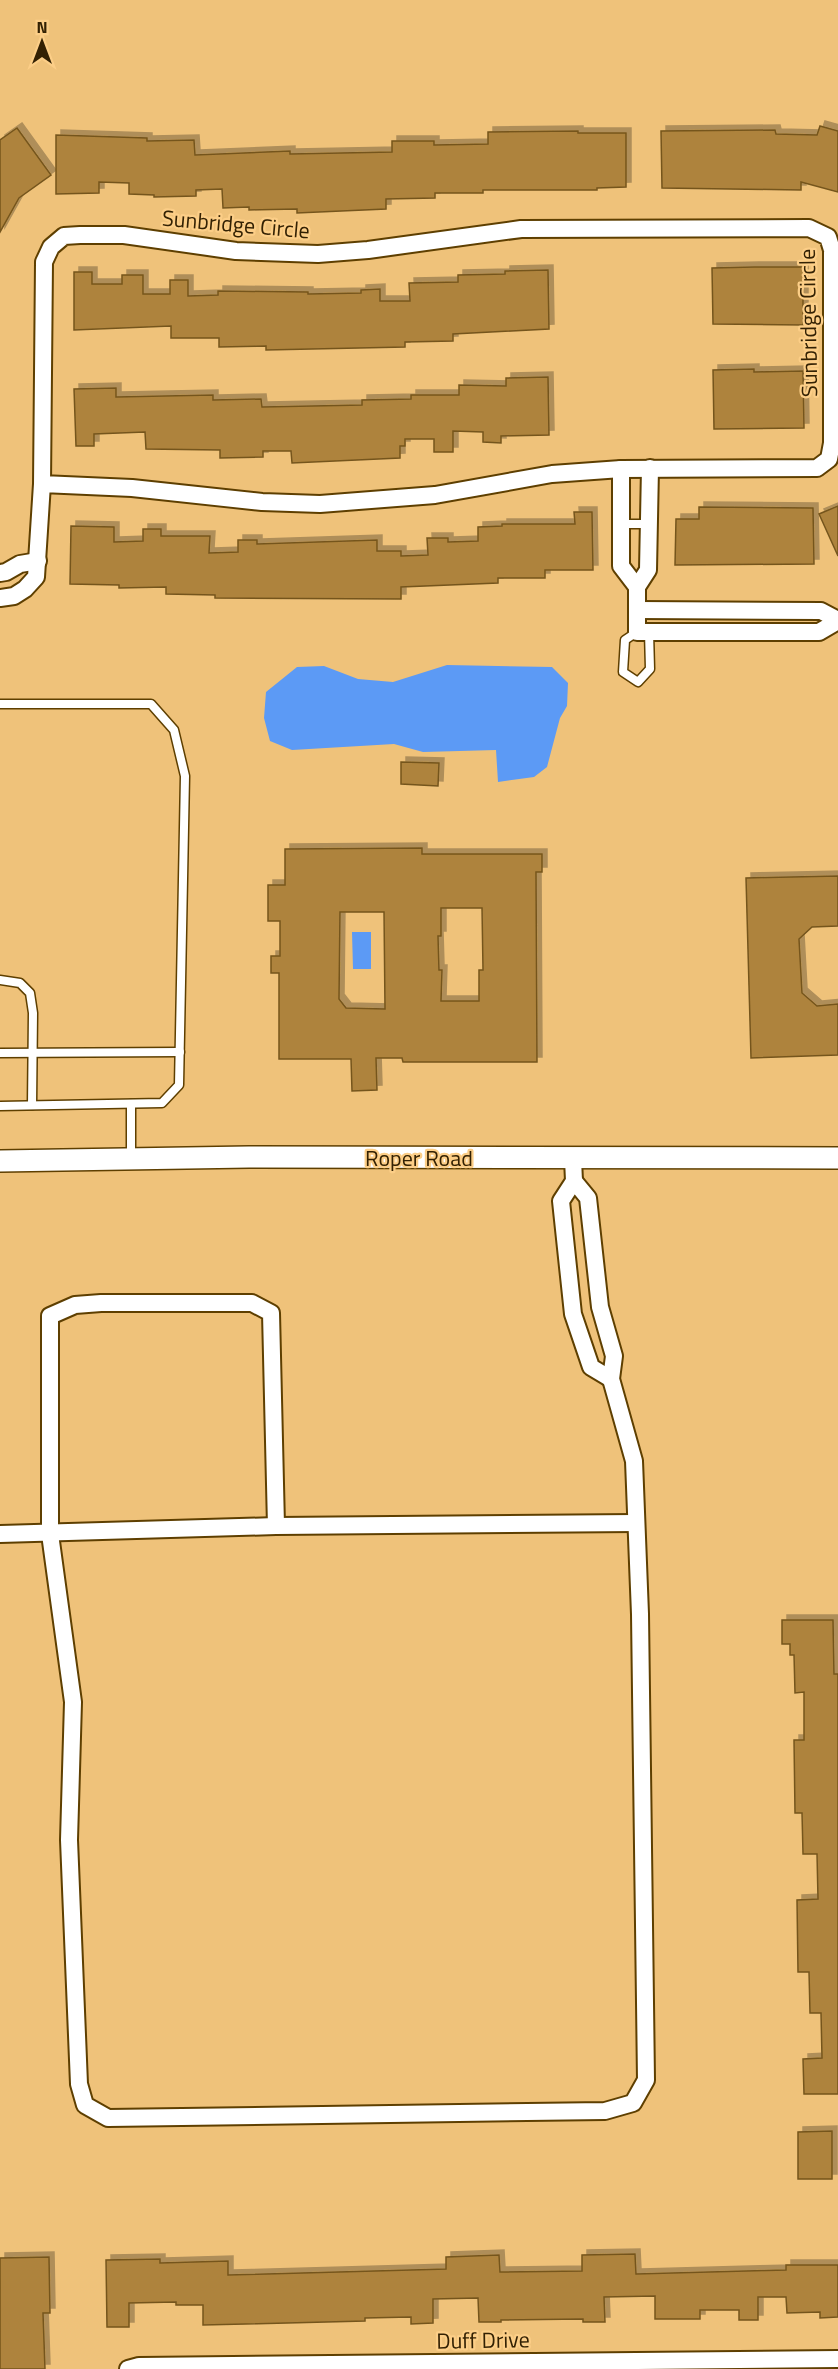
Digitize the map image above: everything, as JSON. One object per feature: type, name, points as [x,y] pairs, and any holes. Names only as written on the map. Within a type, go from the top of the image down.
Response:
[{"type":"street","name":"Sunbridge Circle","points":[[0,598],[14,596],[25,589],[36,577],[42,484],[44,262],[51,247],[64,236],[124,236],[236,251],[318,254],[368,250],[521,229],[808,228],[828,237],[832,250],[832,443],[829,459],[817,468],[621,469],[552,474],[435,495],[320,504],[262,502],[132,488],[42,484]]},
{"type":"street","points":[[637,587],[648,570],[650,468]]},
{"type":"street","points":[[621,469],[621,566],[637,587],[638,610],[643,632],[819,632],[838,620],[821,611],[638,610]]},
{"type":"street","points":[[0,573],[20,564],[38,561]]},
{"type":"street","name":"Roper Road","points":[[0,1161],[249,1158],[838,1158]]},
{"type":"street","points":[[573,1159],[574,1181],[561,1201],[573,1314],[591,1367],[611,1379]]},
{"type":"street","points":[[276,1526],[271,1313],[252,1303],[101,1303],[75,1305],[50,1316],[50,1534],[72,1702],[69,1840],[79,2084],[85,2105],[108,2118],[605,2111],[633,2103],[646,2080],[640,1614],[634,1461],[611,1379],[614,1356],[600,1306],[588,1198],[574,1181]]},
{"type":"street","points":[[573,1314],[600,1306]]},
{"type":"street","points":[[0,1534],[276,1526],[636,1523]]},
{"type":"street","name":"Duff Drive","points":[[128,2369],[139,2366],[838,2359]]},
{"type":"lane","points":[[621,524],[648,524]]},
{"type":"lane","points":[[643,632],[650,669],[638,682],[623,672],[625,640],[643,632]]},
{"type":"lane","points":[[0,704],[151,704],[174,730],[185,776],[179,1085],[162,1103],[0,1106]]},
{"type":"lane","points":[[0,980],[20,983],[30,993],[33,1053],[32,1105]]},
{"type":"lane","points":[[0,1053],[180,1052]]},
{"type":"lane","points":[[131,1104],[131,1160]]},
{"type":"water","points":[[447,665],[552,667],[568,683],[567,706],[560,718],[547,767],[534,777],[498,782],[496,750],[423,752],[394,744],[292,750],[270,741],[264,718],[266,692],[297,667],[324,666],[358,679],[393,682]]},
{"type":"water","points":[[352,932],[371,932],[371,969],[353,969]]},
{"type":"building","points":[[820,126],[838,131],[838,192],[801,182],[801,190],[662,188],[661,131],[775,130],[776,134],[817,135]]},
{"type":"building","points":[[17,128],[51,175],[19,198],[0,232],[0,140]]},
{"type":"building","points":[[578,131],[578,133],[626,133],[626,187],[597,188],[597,190],[483,190],[483,193],[435,193],[435,198],[386,199],[386,209],[297,213],[297,209],[223,208],[222,189],[196,190],[196,196],[154,197],[154,195],[129,194],[129,183],[99,182],[99,193],[56,194],[56,135],[147,138],[147,141],[194,140],[195,155],[290,151],[290,154],[392,152],[392,141],[434,141],[434,145],[488,144],[488,132]]},
{"type":"building","points":[[803,267],[803,325],[713,324],[712,268]]},
{"type":"building","points":[[548,270],[549,329],[453,334],[453,341],[405,342],[405,347],[266,350],[266,346],[219,347],[219,338],[171,338],[171,326],[74,330],[74,272],[92,272],[92,284],[122,284],[122,275],[143,275],[143,294],[170,294],[170,280],[188,280],[188,296],[218,295],[218,291],[308,292],[308,294],[361,293],[361,290],[380,289],[380,301],[410,301],[409,283],[458,282],[458,275]]},
{"type":"building","points":[[754,369],[754,372],[803,371],[804,428],[714,429],[713,370]]},
{"type":"building","points":[[548,377],[549,435],[501,436],[501,443],[483,442],[483,432],[453,431],[453,452],[434,452],[434,439],[405,439],[405,446],[400,446],[400,458],[292,463],[291,451],[263,451],[263,457],[220,458],[220,450],[146,449],[145,432],[94,434],[94,446],[76,446],[74,389],[116,388],[116,397],[213,395],[213,400],[261,399],[262,407],[362,405],[362,400],[411,399],[411,395],[459,395],[459,385],[506,386],[506,378]]},
{"type":"building","points":[[838,506],[838,556],[819,514]]},
{"type":"building","points":[[699,507],[813,508],[814,564],[675,565],[676,519],[699,519]]},
{"type":"building","points":[[574,512],[592,512],[593,570],[545,570],[545,578],[498,578],[498,583],[401,587],[401,599],[215,598],[215,595],[166,594],[166,587],[119,588],[119,585],[70,584],[71,526],[114,527],[114,542],[143,541],[143,529],[161,529],[161,536],[210,536],[209,553],[238,552],[238,540],[257,540],[257,544],[377,540],[377,551],[401,551],[401,556],[428,555],[427,538],[448,538],[448,542],[478,541],[478,527],[502,526],[502,524],[575,524]]},
{"type":"building","points":[[401,762],[439,763],[438,786],[401,784]]},
{"type":"building","points":[[422,848],[422,854],[542,854],[542,872],[536,872],[537,1062],[403,1062],[402,1058],[376,1058],[377,1090],[352,1091],[351,1059],[279,1059],[279,973],[271,973],[271,956],[280,956],[280,921],[268,921],[268,885],[285,885],[285,849]],"holes":[[[441,908],[482,908],[483,970],[479,970],[479,1001],[441,1001],[442,970],[439,970],[438,936],[441,936]],[[340,912],[384,912],[385,1009],[346,1008],[339,999]]]},
{"type":"building","points":[[838,876],[838,926],[812,927],[799,939],[802,993],[817,1006],[838,1004],[838,1055],[751,1058],[746,878]]},
{"type":"building","points":[[782,1620],[833,1620],[834,1674],[838,1674],[838,2094],[804,2094],[803,2059],[822,2058],[821,2013],[810,2013],[809,1972],[798,1972],[797,1900],[818,1899],[817,1854],[803,1854],[802,1813],[795,1813],[794,1740],[804,1740],[804,1692],[795,1693],[794,1655],[790,1655],[790,1644],[782,1644]]},
{"type":"building","points":[[832,2131],[832,2179],[798,2179],[798,2132]]},
{"type":"building","points":[[635,2254],[636,2274],[786,2270],[786,2265],[838,2265],[838,2317],[820,2318],[820,2312],[787,2313],[786,2297],[758,2297],[758,2320],[739,2320],[739,2310],[700,2310],[700,2319],[655,2319],[655,2296],[604,2297],[605,2322],[583,2322],[583,2319],[479,2322],[478,2298],[433,2299],[433,2323],[411,2324],[411,2317],[365,2318],[365,2321],[203,2325],[203,2305],[176,2305],[176,2302],[129,2303],[129,2327],[107,2327],[106,2260],[160,2259],[160,2263],[228,2261],[228,2275],[446,2269],[446,2257],[499,2255],[500,2272],[582,2271],[582,2255]]},
{"type":"building","points":[[49,2257],[50,2313],[43,2313],[45,2369],[0,2369],[0,2258]]}]
